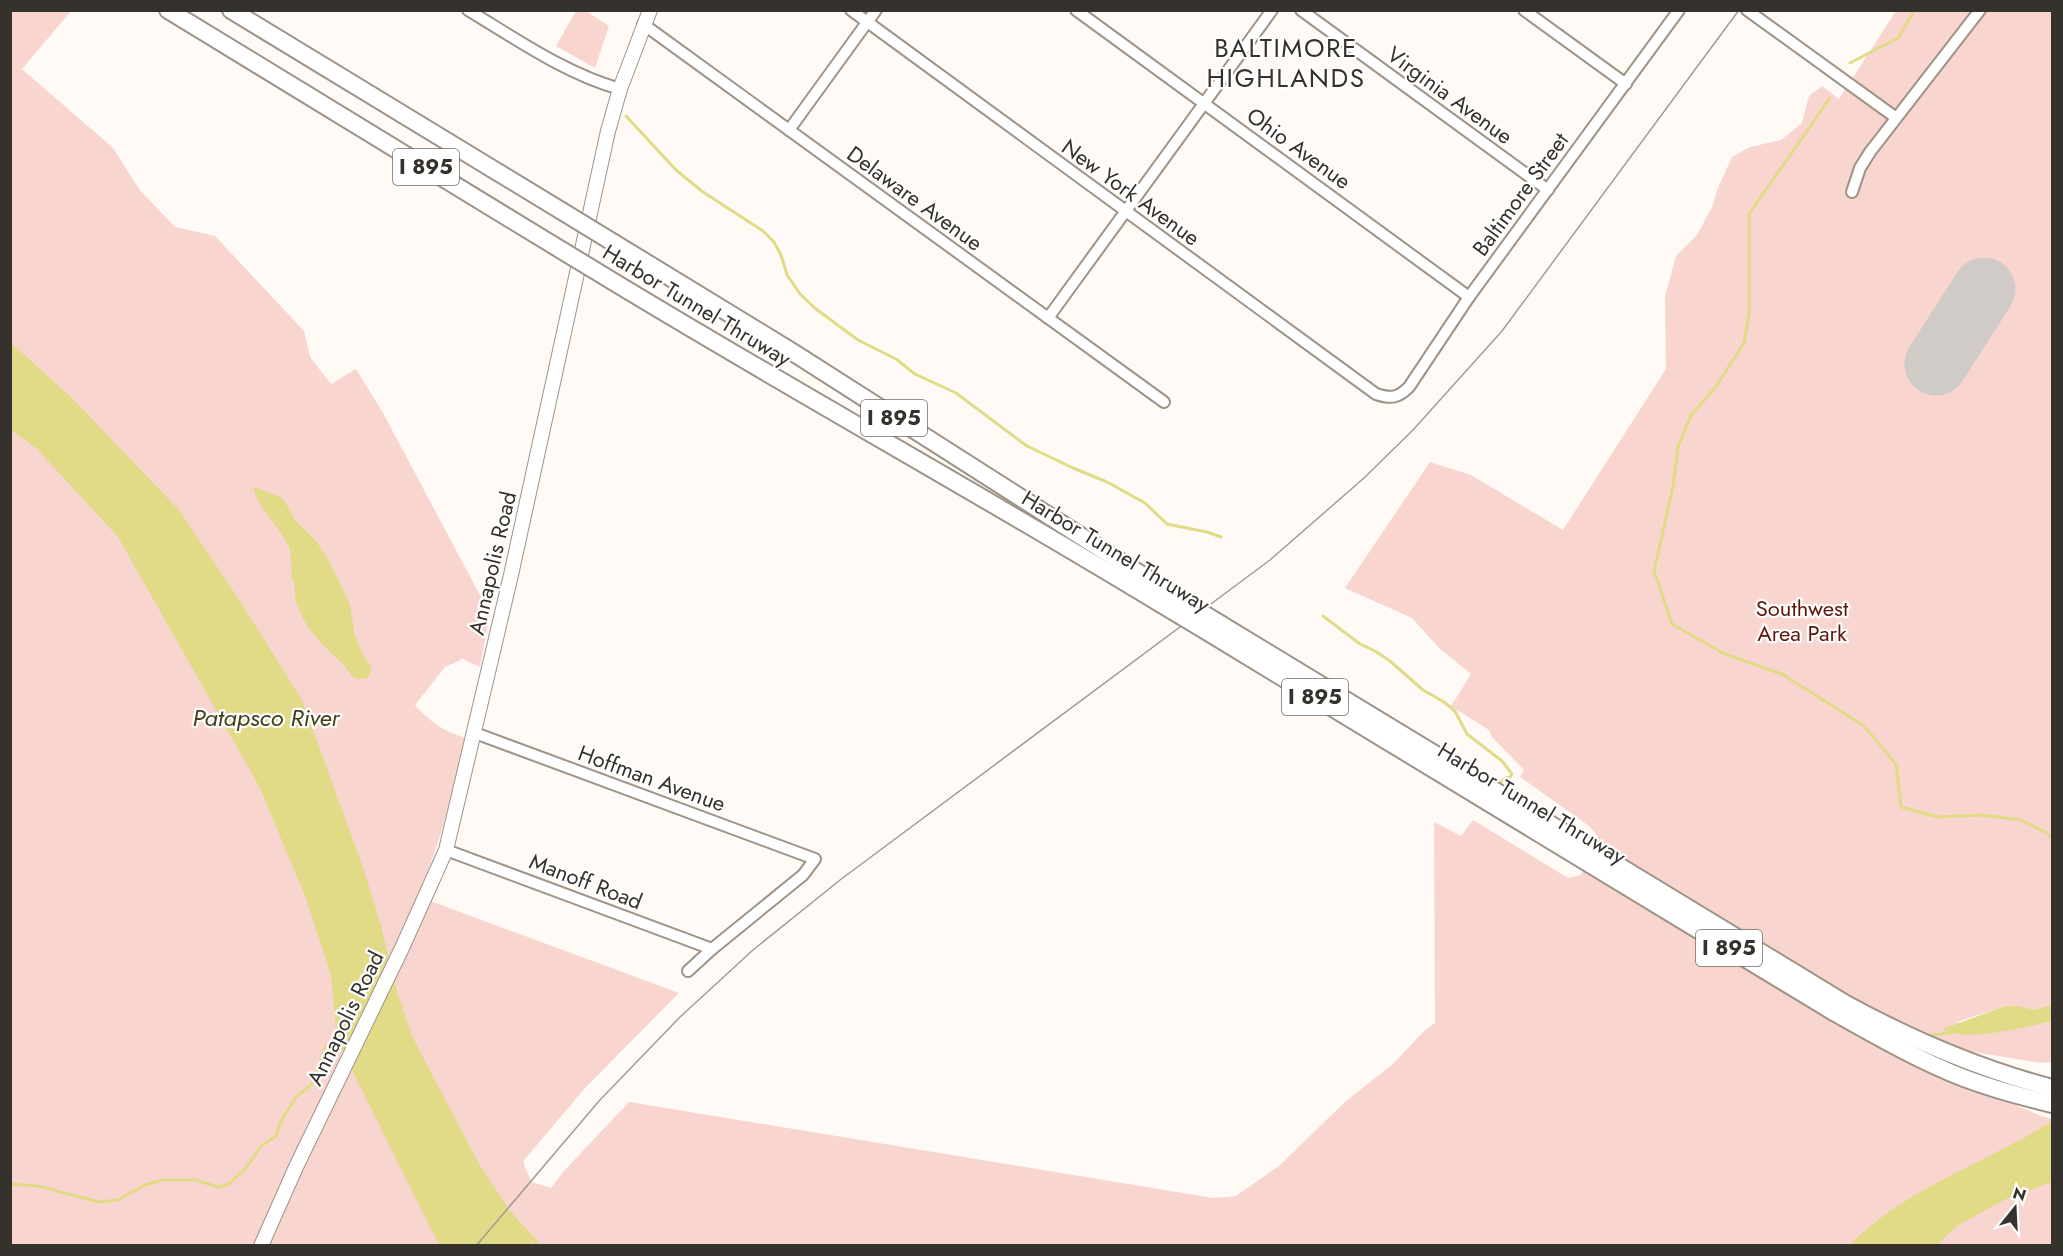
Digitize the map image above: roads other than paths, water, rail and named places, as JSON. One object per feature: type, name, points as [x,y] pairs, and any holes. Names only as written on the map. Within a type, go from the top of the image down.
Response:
[{"type":"highway","name":"Harbor Tunnel Thruway","points":[[168,10],[759,370],[1216,629],[1423,755],[1832,1011],[1897,1047],[1963,1078],[2052,1104]]},
{"type":"highway","name":"Harbor Tunnel Thruway","points":[[231,10],[794,353],[1167,600]]},
{"type":"highway","name":"Harbor Tunnel Thruway","points":[[1423,755],[1874,1019],[1954,1056],[2009,1076],[2052,1088]]},
{"type":"main road","name":"Annapolis Road","points":[[261,1245],[446,850],[475,733],[620,89],[650,10]]},
{"type":"street","points":[[468,10],[573,71],[599,84],[620,89]]},
{"type":"street","name":"New York Avenue","points":[[851,10],[1376,393],[1392,398]]},
{"type":"street","points":[[789,130],[876,10]]},
{"type":"street","name":"Ohio Avenue","points":[[1076,10],[1469,297]]},
{"type":"street","points":[[1048,318],[1272,10]]},
{"type":"street","name":"Virginia Avenue","points":[[1301,10],[1548,190]]},
{"type":"street","points":[[1524,10],[1626,84]]},
{"type":"street","name":"Baltimore Street","points":[[1392,398],[1398,397],[1409,387],[1469,297],[1679,10]]},
{"type":"street","points":[[1748,10],[1895,117]]},
{"type":"street","points":[[1852,192],[1860,168],[1895,117],[1980,10]]},
{"type":"street","name":"Delaware Avenue","points":[[644,24],[1164,402]]},
{"type":"street","name":"Hoffman Avenue","points":[[475,733],[815,859],[803,875],[712,949]]},
{"type":"street","name":"Manoff Road","points":[[446,850],[712,949]]},
{"type":"street","points":[[688,971],[712,949]]},
{"type":"water","name":"Patapsco River","points":[[11,343],[71,397],[179,510],[302,700],[363,867],[397,991],[412,1036],[479,1164],[511,1212],[541,1245],[533,1245],[529,1240],[531,1245],[439,1245],[337,1040],[331,975],[305,896],[259,786],[118,537],[37,449],[11,430]]},
{"type":"water","points":[[254,487],[281,497],[294,519],[316,541],[328,559],[350,604],[355,636],[363,655],[372,667],[368,678],[353,677],[317,638],[303,618],[295,595],[295,583],[292,580],[289,547],[258,500]]},
{"type":"water","points":[[2052,1005],[2052,1021],[1979,1034],[1963,1035],[1943,1029],[2005,1006],[2034,1010]]},
{"type":"water","points":[[2052,1121],[2052,1182],[2004,1200],[1957,1226],[1937,1245],[1850,1245],[1896,1207]]},
{"type":"waterway","points":[[1850,63],[1898,38],[1915,10]]},
{"type":"waterway","points":[[1830,98],[1749,214],[1749,313],[1744,343],[1715,388],[1691,415],[1678,447],[1673,486],[1654,571],[1672,624],[1725,654],[1782,674],[1864,726],[1896,764],[1901,807],[1938,817],[1981,815],[2021,820],[2047,833],[2052,838]]},
{"type":"waterway","points":[[626,116],[676,170],[703,192],[763,231],[774,242],[787,275],[800,294],[816,309],[858,340],[896,359],[915,374],[956,393],[1027,446],[1107,482],[1145,503],[1167,524],[1221,537]]},
{"type":"waterway","points":[[1323,616],[1360,644],[1390,661],[1423,690],[1455,711],[1467,734],[1502,761],[1512,774],[1497,786]]},
{"type":"waterway","points":[[1927,1036],[1950,1033]]},
{"type":"waterway","points":[[10,1184],[38,1186],[99,1202],[118,1200],[145,1185],[163,1180],[196,1180],[218,1187],[229,1184],[246,1168],[261,1146],[276,1136],[281,1121],[296,1097],[312,1084],[326,1047],[340,1040]]},
{"type":"tram line","points":[[476,1246],[599,1101],[680,1017],[753,950],[840,880],[1270,560],[1364,478],[1413,430],[1502,331],[1739,10]]},
{"type":"district","name":"BALTIMORE HIGHLANDS","points":[[1286,63]]},
{"type":"park label","name":"Southwest Area Park","points":[[1802,620]]}]
